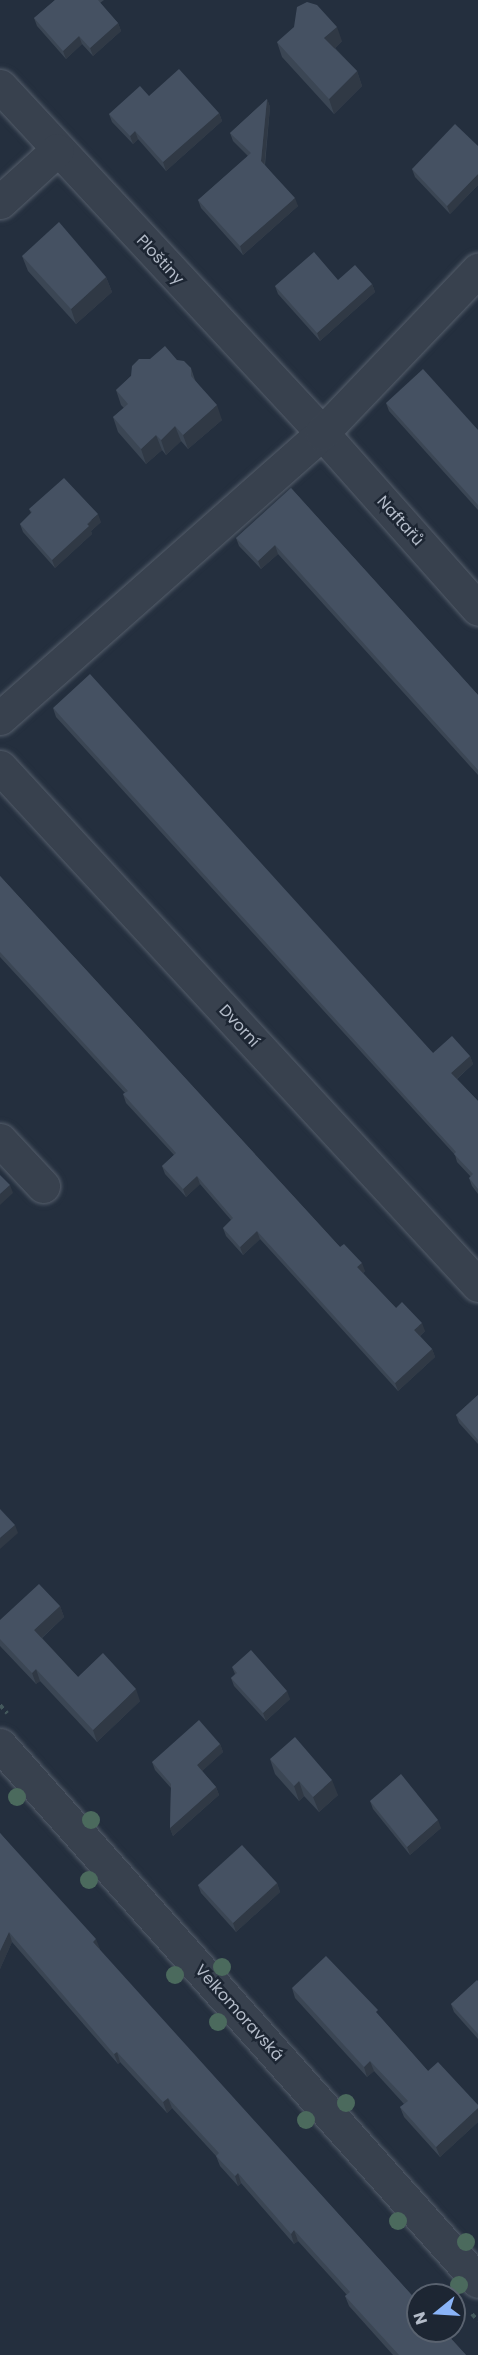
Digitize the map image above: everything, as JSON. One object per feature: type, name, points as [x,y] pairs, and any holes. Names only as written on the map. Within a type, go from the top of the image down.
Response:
[{"type":"street","name":"Ploštiny","points":[[0,86],[322,433]]},
{"type":"street","points":[[0,202],[57,150]]},
{"type":"street","points":[[0,718],[322,433],[478,270]]},
{"type":"street","name":"Naftařů","points":[[322,433],[478,609]]},
{"type":"street","name":"Dvorní","points":[[0,767],[478,1285]]},
{"type":"street","points":[[0,1140],[43,1186]]},
{"type":"street","name":"Velkomoravská","points":[[0,1745],[478,2281]]},
{"type":"building","points":[[55,0],[98,0],[118,23],[90,48],[79,36],[63,51],[34,18]]},
{"type":"building","points":[[307,2],[317,5],[337,27],[324,38],[357,71],[329,99],[277,42],[294,27],[297,7]]},
{"type":"building","points":[[179,69],[219,113],[163,162],[135,131],[130,136],[109,114],[140,86],[149,96]]},
{"type":"building","points":[[267,99],[261,161],[295,198],[240,246],[198,200],[251,153],[230,133]]},
{"type":"building","points":[[455,124],[478,146],[478,174],[447,206],[412,169]]},
{"type":"building","points":[[59,222],[106,277],[71,309],[22,256]]},
{"type":"building","points":[[314,252],[338,280],[355,265],[372,284],[317,333],[275,286]]},
{"type":"building","points":[[165,346],[177,360],[184,361],[191,368],[191,376],[217,405],[183,435],[175,426],[161,440],[156,435],[141,449],[113,417],[128,404],[116,390],[131,376],[132,366],[139,359],[150,359]]},
{"type":"building","points":[[423,369],[478,430],[478,505],[386,403]]},
{"type":"building","points":[[64,478],[98,514],[87,524],[89,526],[52,560],[20,524],[32,512],[29,509]]},
{"type":"building","points":[[291,488],[478,695],[478,770],[275,545],[258,561],[236,538]]},
{"type":"building","points":[[90,674],[433,1053],[452,1036],[470,1056],[451,1073],[478,1101],[478,1189],[469,1178],[473,1174],[454,1154],[456,1152],[53,708]]},
{"type":"building","points":[[0,876],[340,1247],[344,1244],[362,1263],[357,1267],[396,1308],[402,1302],[422,1323],[414,1330],[432,1349],[395,1383],[257,1231],[240,1247],[223,1228],[233,1218],[197,1176],[183,1189],[162,1166],[176,1153],[123,1094],[128,1091],[0,952]]},
{"type":"building","points":[[0,1175],[10,1185],[0,1194]]},
{"type":"building","points":[[478,1395],[478,1440],[456,1415]]},
{"type":"building","points":[[0,1509],[15,1525],[0,1538]]},
{"type":"building","points":[[39,1584],[60,1606],[34,1630],[78,1677],[103,1653],[136,1689],[93,1730],[36,1669],[32,1673],[0,1639],[0,1620]]},
{"type":"building","points":[[251,1650],[287,1691],[263,1713],[231,1678],[237,1673],[232,1667]]},
{"type":"building","points":[[199,1720],[220,1744],[197,1765],[216,1787],[170,1828],[171,1784],[152,1762]]},
{"type":"building","points":[[295,1737],[332,1780],[313,1797],[299,1781],[294,1786],[270,1759]]},
{"type":"building","points":[[401,1774],[438,1820],[407,1847],[370,1801]]},
{"type":"building","points":[[0,1833],[96,1939],[93,1942],[406,2289],[406,2343],[455,2343],[466,2355],[399,2355],[345,2296],[350,2292],[294,2230],[291,2234],[238,2173],[235,2176],[216,2156],[219,2153],[168,2098],[163,2102],[117,2052],[114,2054],[9,1932],[0,1951]]},
{"type":"building","points":[[242,1845],[277,1883],[233,1923],[198,1885]]},
{"type":"building","points":[[326,1956],[378,2010],[376,2012],[428,2071],[438,2062],[478,2105],[478,2108],[436,2147],[400,2107],[408,2101],[370,2061],[364,2067],[292,1988]]},
{"type":"building","points":[[478,1981],[478,2034],[451,2004]]}]
